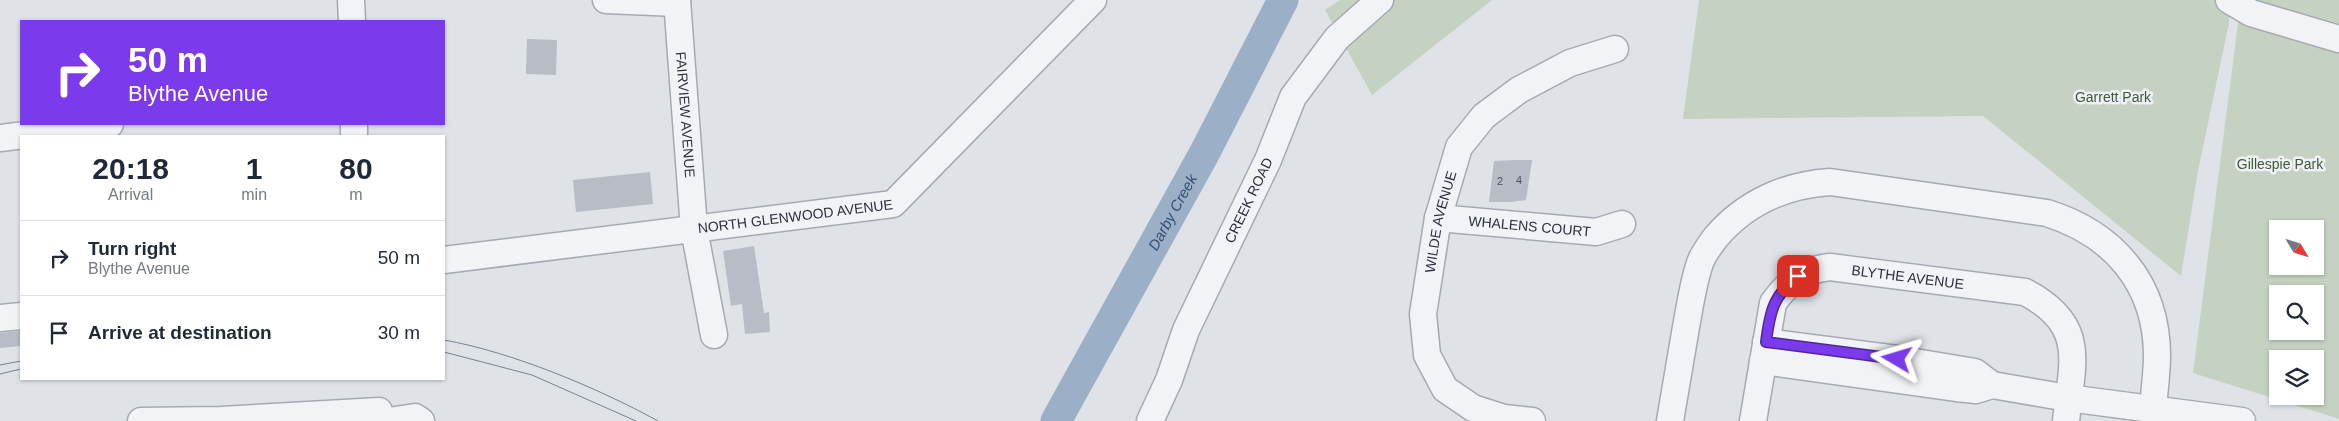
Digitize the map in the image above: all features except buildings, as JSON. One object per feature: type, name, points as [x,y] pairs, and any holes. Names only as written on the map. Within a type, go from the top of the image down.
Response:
[{"type":"street","points":[[351,0],[352,20]]},
{"type":"street","points":[[606,0],[677,1]]},
{"type":"street","name":"NORTH GLENWOOD AVENUE","points":[[445,260],[893,204],[1092,0]]},
{"type":"street","name":"CREEK ROAD","points":[[1150,421],[1169,380],[1186,330],[1268,160],[1293,97],[1337,38],[1380,0]]},
{"type":"street","points":[[2229,0],[2251,13],[2339,39]]},
{"type":"street","name":"FAIRVIEW AVENUE","points":[[677,1],[694,229],[714,335]]},
{"type":"street","name":"WILDE AVENUE","points":[[1532,421],[1504,418],[1473,408],[1445,389],[1427,355],[1424,314],[1438,218],[1459,147],[1484,116],[1519,90],[1570,64],[1616,49]]},
{"type":"street","points":[[24,135],[102,125]]},
{"type":"street","points":[[0,138],[20,135]]},
{"type":"street","points":[[1670,421],[1690,306],[1700,262],[1711,244],[1739,214],[1778,192],[1805,184],[1830,182],[2047,213],[2071,220],[2092,233],[2119,254],[2138,280],[2152,315],[2157,356],[2153,409]]},
{"type":"street","name":"WHALENS COURT","points":[[1438,218],[1596,232],[1622,224]]},
{"type":"street","name":"BLYTHE AVENUE","points":[[1753,421],[1773,303],[1784,288],[1812,269],[1830,267],[2024,292],[2050,307],[2063,322],[2071,339],[2073,358],[2067,410]]},
{"type":"street","points":[[0,318],[20,316]]},
{"type":"street","points":[[1764,351],[1956,388],[1976,390],[1992,384],[2067,410],[2153,409],[2242,421]]},
{"type":"street","points":[[141,421],[224,421],[379,411],[378,421]]},
{"type":"street","points":[[389,421],[415,417],[421,421]]},
{"type":"green space","points":[[1340,0],[1492,0],[1372,95],[1325,10]]},
{"type":"green space","name":"Garrett Park","points":[[1699,0],[2229,0],[2229,23],[2198,171],[2181,276],[1983,116],[1683,119]]},
{"type":"green space","name":"Gillespie Park","points":[[2241,0],[2339,0],[2339,419],[2295,405],[2324,405],[2324,350],[2269,350],[2269,397],[2193,373]]},
{"type":"waterway","name":"Darby Creek","points":[[1056,421],[1204,154],[1283,0]]},
{"type":"tram line","points":[[445,340],[526,362],[609,396],[658,421]]},
{"type":"tram line","points":[[445,352],[532,375],[636,421]]},
{"type":"tram line","points":[[0,365],[20,361]]},
{"type":"tram line","points":[[0,374],[20,369]]},
{"type":"route","points":[[1798,276],[1784,288],[1773,303],[1766,342],[1897,359]]}]
